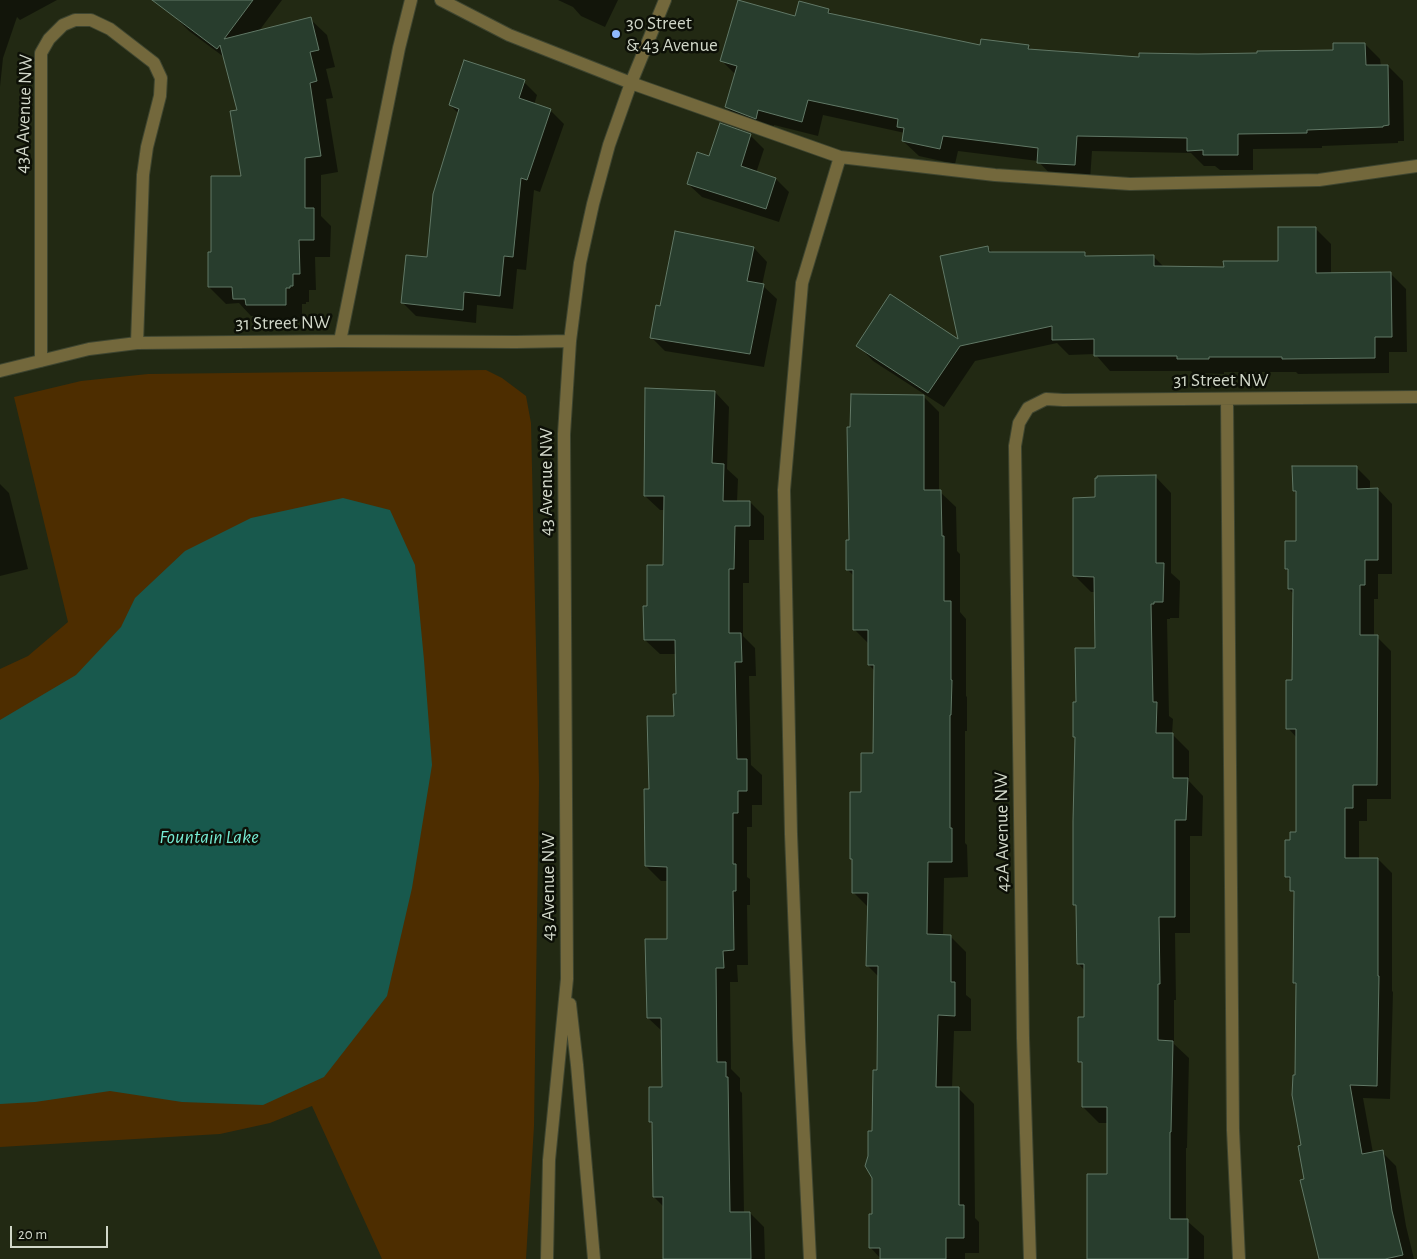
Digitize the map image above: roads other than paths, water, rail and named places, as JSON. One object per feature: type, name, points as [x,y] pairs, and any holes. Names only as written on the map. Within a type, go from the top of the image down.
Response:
[{"type":"street","points":[[340,341],[399,48],[411,0]]},
{"type":"street","points":[[441,0],[510,35],[631,83],[840,157],[995,175],[1130,184],[1318,180],[1417,166]]},
{"type":"street","name":"43 Avenue NW","points":[[547,1259],[549,1160],[567,979],[564,434],[570,341],[580,263],[593,204],[631,83],[665,0]]},
{"type":"street","name":"43A Avenue NW","points":[[40,362],[41,53],[49,39],[63,25],[75,20],[91,20],[110,29],[154,63],[161,78],[160,96],[147,146],[143,175],[137,343]]},
{"type":"street","points":[[810,1259],[799,1040],[792,834],[784,490],[802,283],[840,157]]},
{"type":"street","name":"31 Street NW","points":[[0,371],[89,349],[137,343],[570,341]]},
{"type":"street","name":"31 Street NW","points":[[1028,408],[1046,399],[1417,397]]},
{"type":"street","points":[[1227,399],[1233,1130],[1239,1259]]},
{"type":"street","name":"42A Avenue NW","points":[[1028,408],[1019,423],[1015,446],[1023,1038],[1030,1259]]},
{"type":"street","name":"43 Avenue NW","points":[[567,979],[577,1065],[594,1259]]},
{"type":"water","name":"Fountain Lake","points":[[343,498],[390,510],[415,565],[424,660],[432,765],[412,888],[387,996],[324,1077],[263,1105],[182,1102],[110,1091],[35,1102],[0,1104],[0,720],[76,675],[121,627],[135,598],[185,551],[251,518]]},
{"type":"place","name":"30 Street & 43 Avenue","points":[[616,34]]}]
